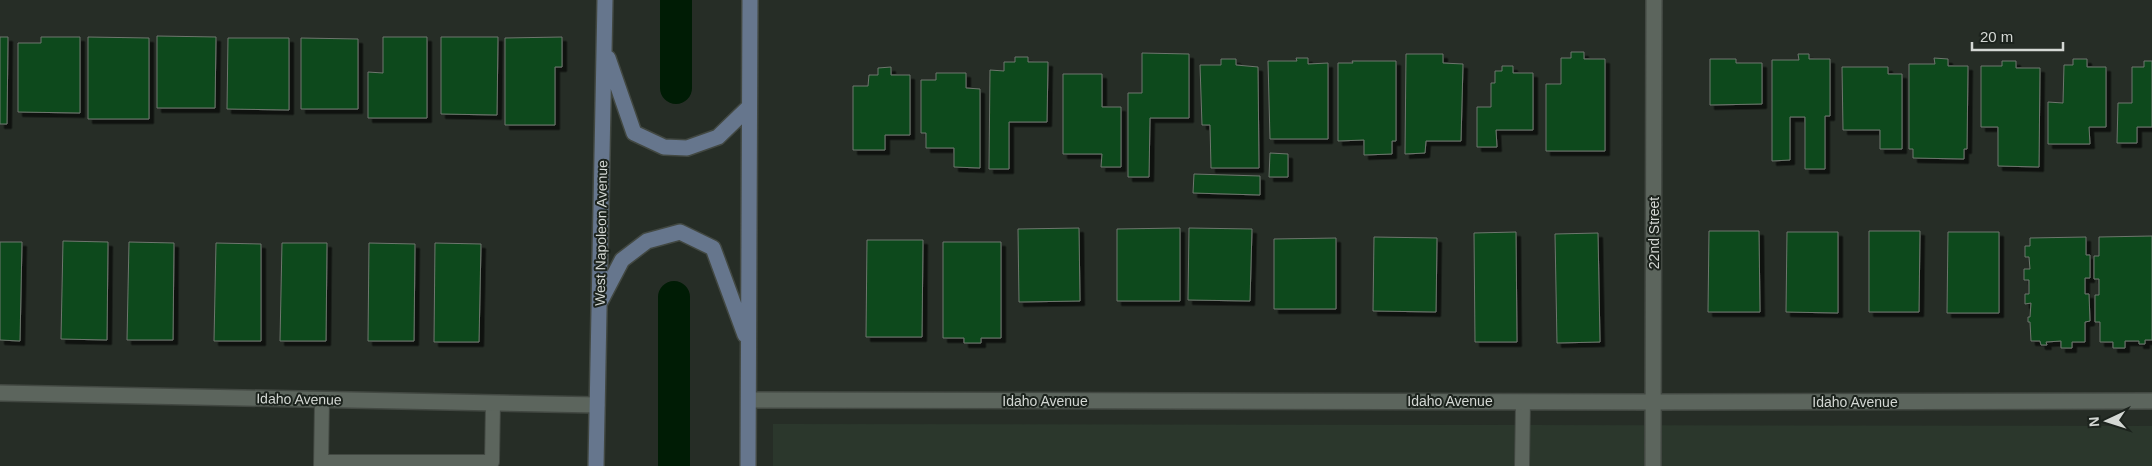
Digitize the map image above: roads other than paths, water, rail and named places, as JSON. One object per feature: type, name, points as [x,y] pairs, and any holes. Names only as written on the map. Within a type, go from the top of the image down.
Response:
[{"type":"main road","name":"West Napoleon Avenue","points":[[596,466],[605,0]]},
{"type":"main road","points":[[748,466],[750,0]]},
{"type":"main road","points":[[604,47],[634,133],[664,146],[687,148],[718,137],[749,106]]},
{"type":"main road","points":[[599,304],[622,260],[646,241],[680,232],[712,248],[749,344]]},
{"type":"street","name":"22nd Street","points":[[1653,466],[1654,0]]},
{"type":"street","name":"Idaho Avenue","points":[[0,393],[597,405]]},
{"type":"street","name":"Idaho Avenue","points":[[748,400],[2152,401]]},
{"type":"lane","points":[[322,400],[321,464],[492,464],[493,403]]},
{"type":"lane","points":[[1522,466],[1523,402]]},
{"type":"waterway","points":[[676,0],[676,88]]},
{"type":"waterway","points":[[674,297],[674,466]]}]
